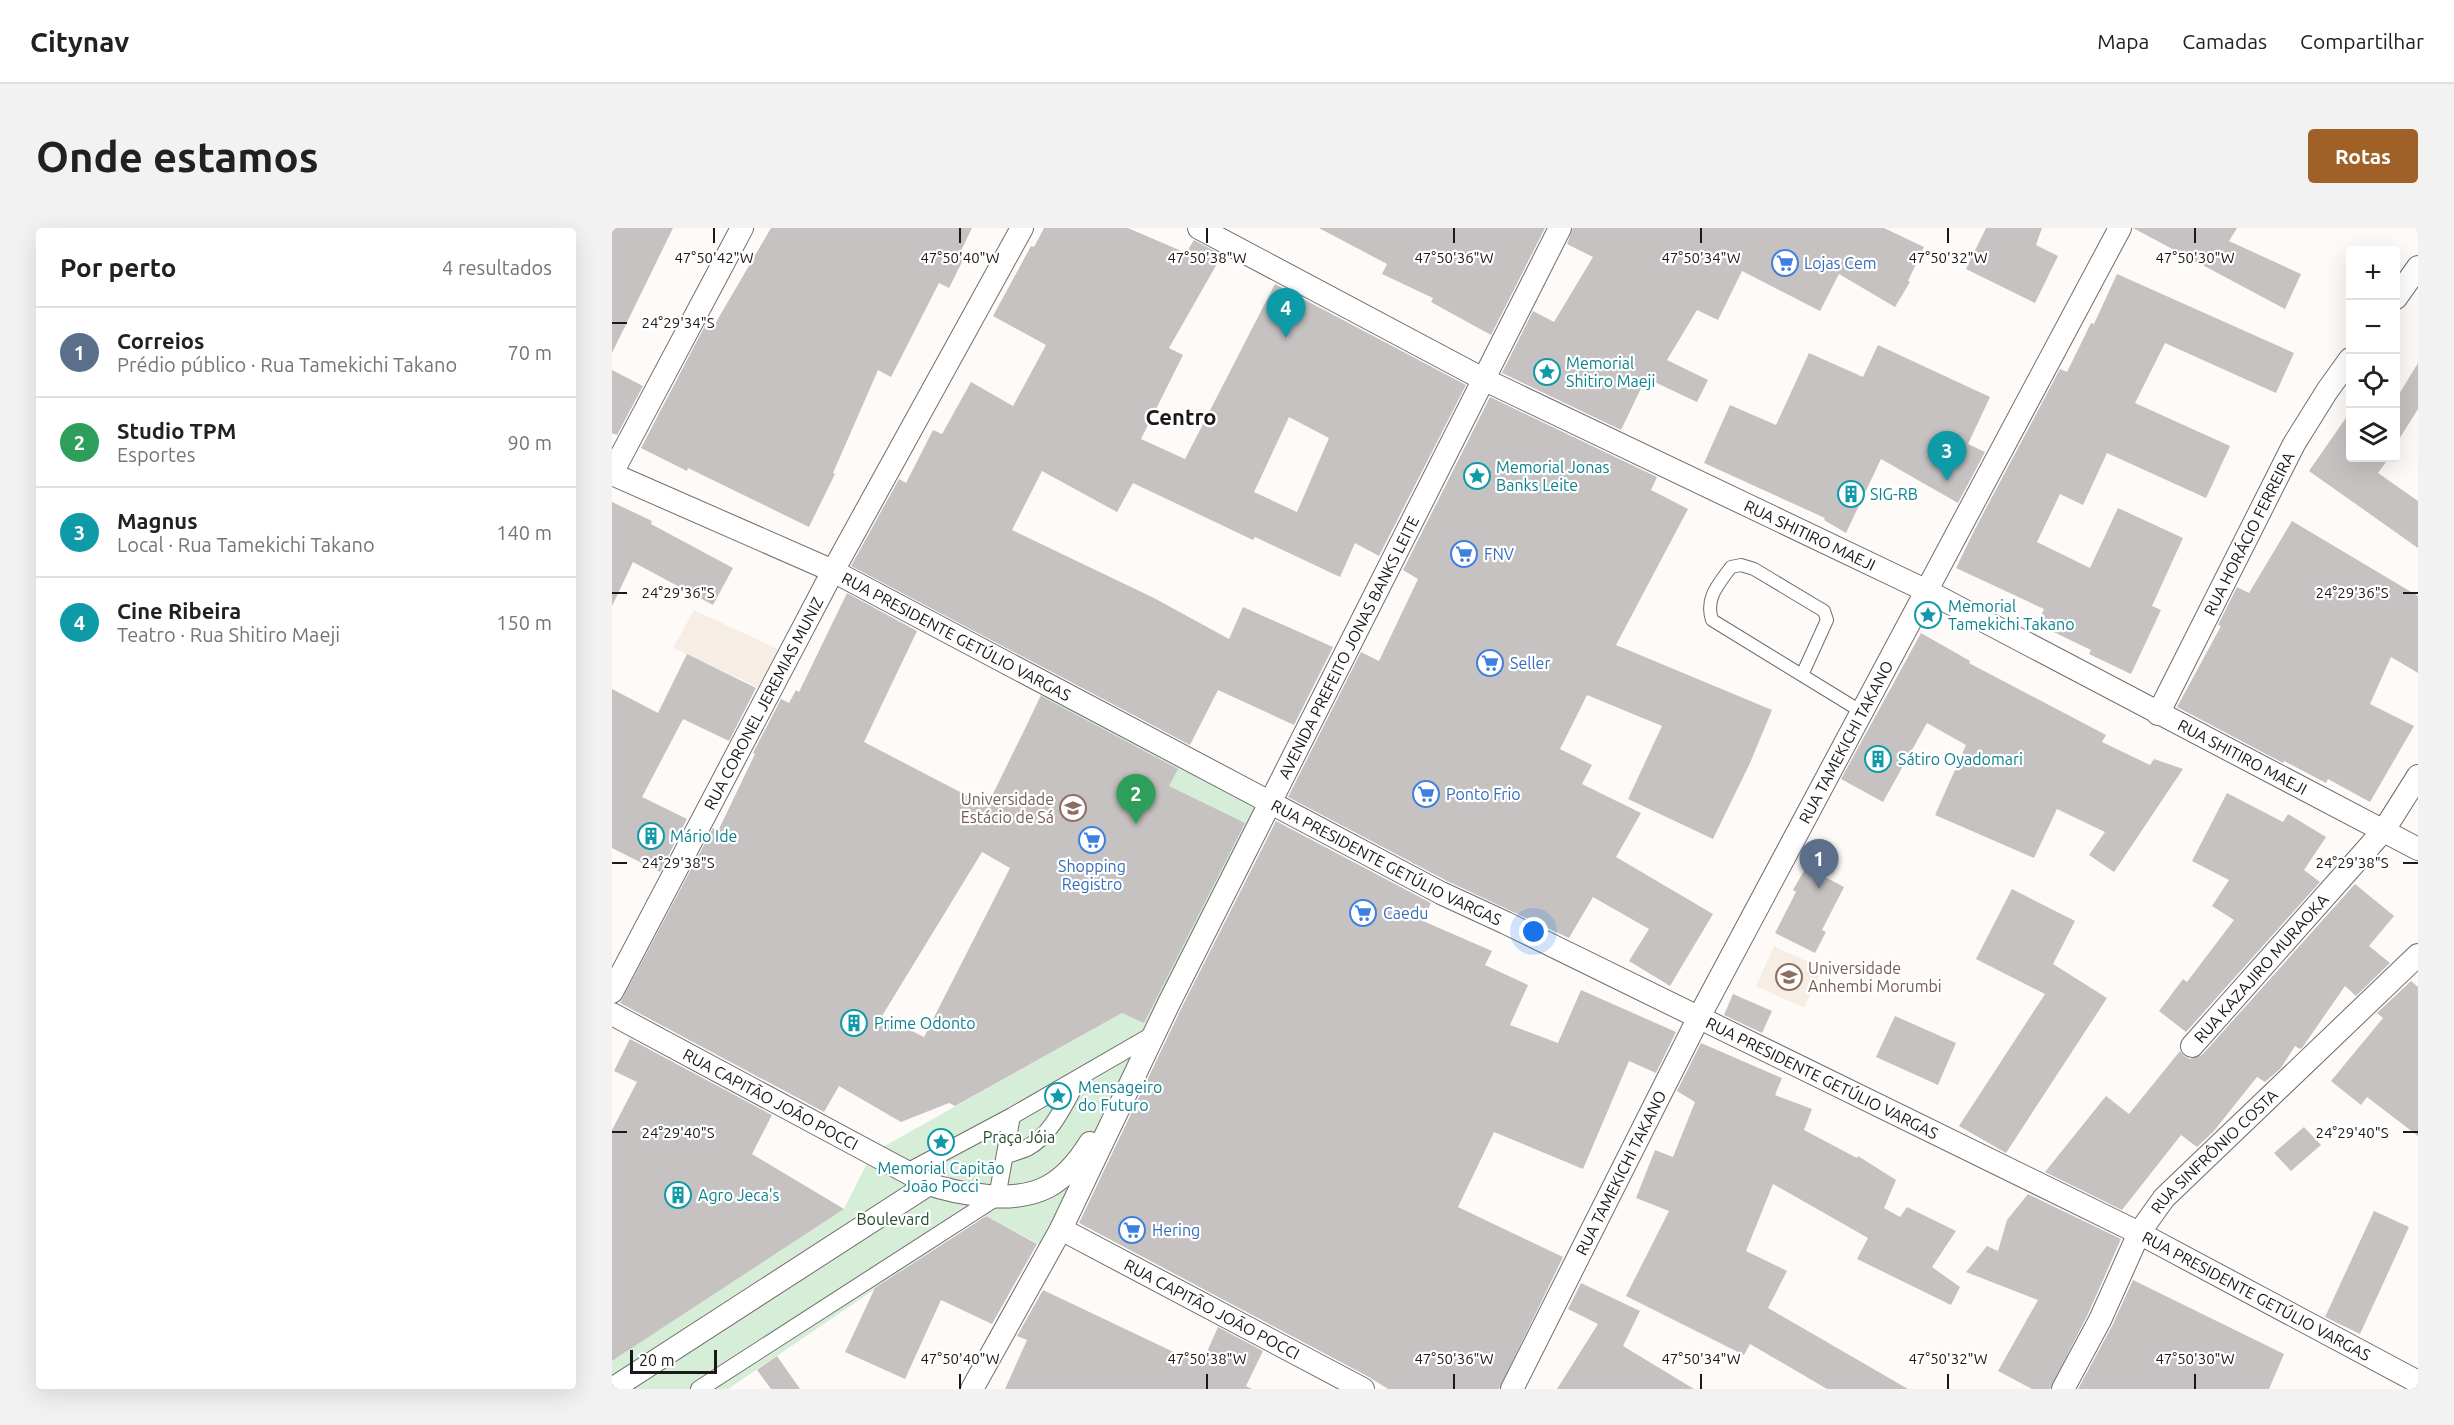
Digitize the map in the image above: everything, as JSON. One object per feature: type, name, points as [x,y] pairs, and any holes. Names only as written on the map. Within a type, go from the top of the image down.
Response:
[{"type":"street","points":[[612,473],[742,228]]},
{"type":"street","name":"RUA CORONEL JEREMIAS MUNIZ","points":[[612,992],[833,571],[1022,228]]},
{"type":"street","name":"RUA SHITIRO MAEJI","points":[[1199,228],[1221,233],[1341,305],[1483,379],[1927,591],[2418,849]]},
{"type":"street","name":"AVENIDA PREFEITO JONAS BANKS LEITE","points":[[972,1389],[1061,1229],[1138,1065],[1560,228]]},
{"type":"street","name":"RUA TAMEKICHI TAKANO","points":[[1512,1389],[1698,1018],[2120,228]]},
{"type":"street","points":[[2400,292],[2418,267]]},
{"type":"street","name":"RUA HORÁCIO FERREIRA","points":[[2158,714],[2294,444],[2346,365]]},
{"type":"street","name":"RUA PRESIDENTE GETÚLIO VARGAS","points":[[612,473],[833,571],[1269,804],[1441,893],[2139,1233],[2418,1382]]},
{"type":"street","name":"RUA KAZAJIRO MURAOKA","points":[[2192,1046],[2384,830],[2418,776]]},
{"type":"street","name":"RUA SINFRÔNIO COSTA","points":[[2063,1389],[2100,1320],[2139,1233],[2164,1198],[2418,954]]},
{"type":"street","name":"RUA CAPITÃO JOÃO POCCI","points":[[612,1014],[929,1184]]},
{"type":"street","points":[[907,1172],[1012,1116],[1154,1034]]},
{"type":"street","name":"AVENIDA PREFEITO JONAS BANKS LEITE","points":[[929,1184],[969,1194],[997,1197],[1033,1194],[1051,1185],[1070,1171],[1081,1158],[1138,1065]]},
{"type":"street","points":[[1005,1156],[1027,1148],[1042,1137],[1053,1124],[1082,1075]]},
{"type":"street","points":[[699,1389],[997,1197],[1012,1116]]},
{"type":"street","points":[[612,1389],[929,1184]]},
{"type":"street","name":"RUA CAPITÃO JOÃO POCCI","points":[[1061,1229],[1363,1389]]},
{"type":"lane","points":[[1802,675],[1827,620],[1824,611],[1754,569],[1741,565],[1731,567],[1711,596],[1708,609],[1712,620],[1862,712]]},
{"type":"shaded area","points":[[694,610],[788,654],[769,692],[673,648]]},
{"type":"shaded area","name":"Universidade Anhembi Morumbi","points":[[1774,946],[1823,969],[1804,1008],[1756,986]]},
{"type":"green space","points":[[1045,685],[1269,804],[1046,1248],[984,1215],[728,1389],[612,1389],[612,1361],[844,1209],[872,1153],[1122,1013],[1030,718]]},
{"type":"building","points":[[612,228],[673,228],[612,353]]},
{"type":"building","points":[[771,228],[972,228],[958,257],[963,260],[949,288],[939,283],[891,377],[878,370],[833,473],[835,474],[809,527],[688,468],[687,471],[641,448],[708,320],[715,324]]},
{"type":"building","points":[[1044,228],[1128,228],[1186,253],[1194,240],[1222,255],[1169,348],[1183,355],[1141,439],[1185,459],[1275,284],[1466,385],[1379,556],[1355,543],[1340,577],[1255,537],[1253,540],[1133,483],[1117,512],[1042,471],[1012,530],[1154,598],[1229,639],[1243,607],[1333,647],[1294,725],[1218,690],[1190,745],[851,566],[899,479],[906,483],[933,430],[942,434],[971,382],[1013,406],[1046,345],[993,316],[1031,246],[1034,247]],"holes":[[[1289,417],[1329,438],[1297,512],[1254,492]]]},
{"type":"building","points":[[1319,228],[1545,228],[1491,335],[1431,302],[1433,298],[1382,274],[1387,264]]},
{"type":"building","points":[[1573,228],[1884,228],[1924,247],[1908,281],[1910,282],[1895,307],[1839,274],[1820,311],[1742,271],[1718,320],[1697,310],[1667,360],[1708,380],[1697,402],[1646,378],[1621,430],[1502,373],[1533,311],[1554,322],[1593,257],[1567,244]]},
{"type":"building","points":[[1986,228],[2042,228],[2036,245],[2058,256],[2035,303],[1966,269]]},
{"type":"building","points":[[2133,228],[2237,228],[2229,241],[2301,274],[2285,309]]},
{"type":"building","points":[[2117,274],[2294,353],[2276,393],[2165,343],[2135,403],[2230,446],[2206,498],[2107,453],[2083,505],[2060,494],[2037,542],[2090,568],[2118,508],[2183,538],[2152,606],[2161,610],[2131,674],[2089,654],[2091,650],[2037,624],[2044,609],[1956,568],[2060,369],[2067,372],[2091,323],[2094,324]]},
{"type":"building","points":[[1878,345],[1990,397],[1968,444],[1985,452],[1958,503],[1881,459],[1846,533],[1824,520],[1825,518],[1704,463],[1730,405],[1776,425],[1809,353],[1863,377]]},
{"type":"building","points":[[2418,363],[2418,409],[2400,438],[2400,408],[2400,392]]},
{"type":"building","points":[[612,370],[643,386],[617,435],[612,433]]},
{"type":"building","points":[[1490,397],[1657,477],[1651,490],[1688,509],[1616,645],[1772,710],[1750,763],[1713,839],[1628,799],[1662,726],[1587,695],[1560,749],[1592,765],[1582,784],[1641,813],[1616,857],[1713,914],[1670,986],[1629,961],[1649,929],[1593,897],[1569,938],[1447,881],[1288,797],[1361,652],[1379,661],[1418,579],[1403,570]]},
{"type":"building","points":[[2346,418],[2346,462],[2386,462],[2378,473],[2418,501],[2418,548],[2309,471]]},
{"type":"building","points":[[612,502],[652,521],[651,524],[733,568],[713,605],[633,562],[612,606]]},
{"type":"building","points":[[2292,521],[2418,596],[2418,673],[2391,657],[2370,704],[2414,726],[2370,802],[2328,779],[2326,783],[2284,761],[2283,763],[2177,707],[2221,626],[2218,625],[2237,587],[2249,593]]},
{"type":"building","points":[[847,593],[917,631],[864,742],[987,806],[1041,696],[1178,769],[1169,786],[1245,823],[1144,1023],[1122,1013],[955,1106],[949,1103],[901,1122],[839,1086],[824,1112],[620,1003],[713,828],[718,831],[755,754],[753,753],[781,699],[789,703],[796,690],[799,692]],"holes":[[[982,852],[1010,868],[924,1037],[882,1016]]]},
{"type":"building","points":[[1921,633],[1970,661],[1969,663],[2106,735],[2102,742],[2150,765],[2154,759],[2183,769],[2114,872],[2089,855],[2105,832],[2057,809],[2034,858],[1935,815],[1966,745],[1927,723],[1883,802],[1841,779]]},
{"type":"building","points":[[687,654],[756,688],[729,741],[683,719],[642,797],[687,819],[660,872],[612,848],[612,689],[658,713]]},
{"type":"building","points":[[2227,793],[2283,822],[2288,814],[2326,837],[2304,870],[2320,882],[2186,1032],[2159,1011],[2183,979],[2187,982],[2234,920],[2212,906],[2229,880],[2192,861]]},
{"type":"building","points":[[1276,821],[1431,903],[1423,921],[1492,951],[1485,965],[1528,985],[1510,1025],[1558,1043],[1581,990],[1676,1032],[1656,1073],[1629,1061],[1583,1169],[1494,1132],[1458,1207],[1563,1257],[1499,1389],[1388,1389],[1079,1223],[1181,1009]]},
{"type":"building","points":[[1806,867],[1844,887],[1822,930],[1826,932],[1815,953],[1775,933],[1796,892],[1793,890]]},
{"type":"building","points":[[2355,884],[2394,916],[2369,946],[2390,963],[2356,996],[2345,986],[2302,1048],[2295,1046],[2281,1068],[2265,1082],[2257,1077],[2213,1132],[2197,1147],[2181,1135],[2122,1210],[2045,1172],[2106,1096],[2129,1114],[2180,1051],[2190,1059],[2202,1055]]},
{"type":"building","points":[[2012,889],[2075,921],[2053,964],[2107,998],[2006,1153],[1959,1126],[2045,994],[1976,959]]},
{"type":"building","points":[[2411,981],[2418,987],[2418,1136],[2367,1097],[2361,1105],[2331,1081],[2383,1018],[2377,1013]]},
{"type":"building","points":[[1733,994],[1772,1011],[1762,1033],[1724,1015]]},
{"type":"building","points":[[1895,1016],[1956,1043],[1938,1085],[1876,1057]]},
{"type":"building","points":[[630,1039],[772,1115],[752,1154],[844,1209],[612,1361],[612,1130],[637,1082],[614,1071]]},
{"type":"building","points":[[1701,1043],[1782,1078],[1775,1095],[1812,1109],[1804,1130],[1857,1158],[1858,1156],[1896,1180],[1884,1208],[1900,1217],[1907,1207],[1956,1231],[1932,1267],[1960,1287],[1951,1305],[1857,1259],[1868,1238],[1773,1184],[1746,1251],[1787,1271],[1768,1308],[1908,1389],[1827,1389],[1750,1344],[1744,1355],[1626,1296],[1669,1211],[1636,1198],[1655,1150],[1673,1157],[1695,1102],[1677,1091]]},
{"type":"building","points":[[2304,1127],[2321,1145],[2291,1171],[2274,1153]]},
{"type":"building","points":[[2028,1194],[2121,1239],[2088,1314],[2050,1389],[2032,1389],[1998,1371],[2038,1300],[1966,1272],[1987,1246],[1998,1251],[2007,1220]]},
{"type":"building","points":[[2374,1211],[2409,1227],[2360,1334],[2325,1317]]},
{"type":"building","points":[[986,1216],[1037,1244],[992,1324],[941,1300],[905,1379],[845,1352],[875,1288]]},
{"type":"building","points":[[2133,1280],[2284,1354],[2269,1389],[2078,1389],[2112,1326]]},
{"type":"building","points":[[1581,1283],[1640,1311],[1623,1346],[1694,1389],[1557,1389],[1598,1324],[1568,1309]]},
{"type":"building","points":[[1043,1290],[1201,1365],[1218,1327],[1263,1351],[1246,1386],[1252,1389],[1005,1389],[1027,1340],[1017,1336]]},
{"type":"building","points":[[777,1356],[800,1389],[771,1389],[757,1370]]},
{"type":"place","name":"Lojas Cem","points":[[1785,263]]},
{"type":"place","name":"Cine Ribeira","points":[[1286,338]]},
{"type":"place","name":"Memorial Shitiro Maeji","points":[[1547,372]]},
{"type":"place","name":"Memorial Jonas Banks Leite","points":[[1477,476]]},
{"type":"place","name":"Magnus","points":[[1947,481]]},
{"type":"place","name":"SIG-RB","points":[[1851,494]]},
{"type":"place","name":"FNV","points":[[1464,554]]},
{"type":"place","name":"Memorial Tamekichi Takano","points":[[1928,615]]},
{"type":"place","name":"Seller","points":[[1490,663]]},
{"type":"place","name":"Sátiro Oyadomari","points":[[1878,759]]},
{"type":"place","name":"Ponto Frio","points":[[1426,794]]},
{"type":"place","name":"Universidade Estácio de Sá","points":[[1073,808]]},
{"type":"place","name":"Studio TPM","points":[[1136,824]]},
{"type":"place","name":"Mário Ide","points":[[651,836]]},
{"type":"place","name":"Shopping Registro","points":[[1092,840]]},
{"type":"place","name":"Correios","points":[[1819,889]]},
{"type":"place","name":"Caedu","points":[[1363,913]]},
{"type":"place","name":"Universidade Anhembi Morumbi","points":[[1789,977]]},
{"type":"place","name":"Prime Odonto","points":[[854,1023]]},
{"type":"place","name":"Mensageiro do Futuro","points":[[1058,1096]]},
{"type":"place","name":"Memorial Capitão João Pocci","points":[[941,1142]]},
{"type":"place","name":"Agro Jeca's","points":[[678,1195]]},
{"type":"place","name":"Hering","points":[[1132,1230]]},
{"type":"district","name":"Centro","points":[[1181,416]]},
{"type":"park label","name":"Praça Jóia","points":[[1019,1137]]},
{"type":"park label","name":"Boulevard","points":[[893,1219]]}]
